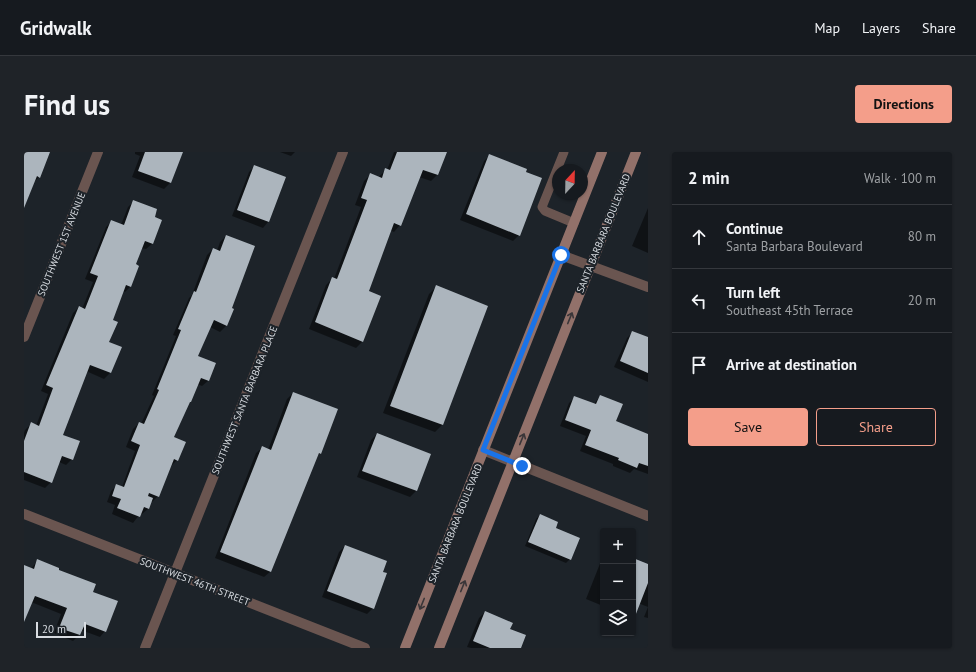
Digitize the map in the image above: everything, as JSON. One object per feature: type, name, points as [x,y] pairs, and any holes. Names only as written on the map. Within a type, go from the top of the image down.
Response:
[{"type":"main road","name":"SANTA BARBARA BOULEVARD","points":[[405,648],[602,152]]},
{"type":"main road","name":"SANTA BARBARA BOULEVARD","points":[[438,648],[636,152]]},
{"type":"street","name":"SOUTHWEST 1ST AVENUE","points":[[24,337],[98,152]]},
{"type":"street","name":"SOUTHWEST SANTA BARBARA PLACE","points":[[145,648],[342,152]]},
{"type":"street","points":[[561,255],[648,288]]},
{"type":"street","points":[[483,450],[512,463],[648,516]]},
{"type":"street","name":"SOUTHWEST 46TH STREET","points":[[24,514],[365,648]]},
{"type":"lane","points":[[564,152],[542,207],[545,211],[574,223]]},
{"type":"building","points":[[24,152],[50,152],[40,178],[37,176],[24,208]]},
{"type":"building","points":[[145,152],[183,152],[171,183],[138,171]]},
{"type":"building","points":[[397,152],[447,152],[438,175],[423,170],[401,226],[394,223],[369,291],[381,296],[363,342],[315,322],[332,277],[337,279],[367,200],[361,198],[370,173],[382,178],[385,168],[390,170]]},
{"type":"building","points":[[489,154],[527,169],[526,172],[542,178],[520,236],[466,214]]},
{"type":"building","points":[[254,165],[286,177],[269,222],[237,210]]},
{"type":"building","points":[[133,200],[157,209],[155,217],[162,220],[153,244],[145,241],[136,264],[139,266],[131,287],[126,285],[113,320],[118,322],[109,342],[122,347],[111,373],[90,365],[63,435],[80,441],[73,460],[62,456],[52,483],[24,472],[24,441],[31,422],[39,426],[53,388],[46,385],[79,306],[85,309],[98,276],[90,273],[111,220],[124,225]]},
{"type":"building","points":[[226,235],[255,246],[232,308],[234,309],[227,326],[214,320],[198,356],[216,363],[209,381],[201,378],[174,437],[186,442],[178,461],[174,459],[159,497],[149,493],[148,496],[153,498],[149,509],[144,507],[140,517],[117,508],[121,499],[112,496],[116,484],[124,487],[140,445],[131,441],[139,422],[144,424],[159,390],[157,389],[181,330],[178,329],[194,291],[196,292],[213,248],[220,251]]},
{"type":"building","points":[[436,285],[488,306],[443,425],[390,406]]},
{"type":"building","points":[[632,331],[648,337],[648,373],[620,361]]},
{"type":"building","points":[[293,392],[338,409],[321,454],[319,453],[271,572],[220,552],[262,446],[271,450]]},
{"type":"building","points":[[600,395],[623,404],[616,421],[648,434],[648,466],[639,463],[637,468],[618,460],[619,458],[585,445],[591,430],[565,420],[574,396],[596,404]]},
{"type":"building","points":[[377,433],[431,454],[417,491],[362,471]]},
{"type":"building","points":[[540,514],[558,522],[556,528],[580,538],[571,560],[528,542]]},
{"type":"building","points":[[345,545],[387,561],[383,572],[387,573],[374,609],[327,591]]},
{"type":"building","points":[[37,559],[59,568],[59,570],[96,584],[93,592],[118,601],[106,632],[85,624],[80,635],[59,628],[67,608],[35,596],[24,622],[24,565],[34,569]]},
{"type":"building","points":[[636,559],[648,564],[648,583],[636,614]]},
{"type":"building","points":[[485,611],[513,623],[510,629],[526,635],[521,648],[490,648],[473,641]]},
{"type":"route","points":[[522,466],[483,450],[561,255]]}]
